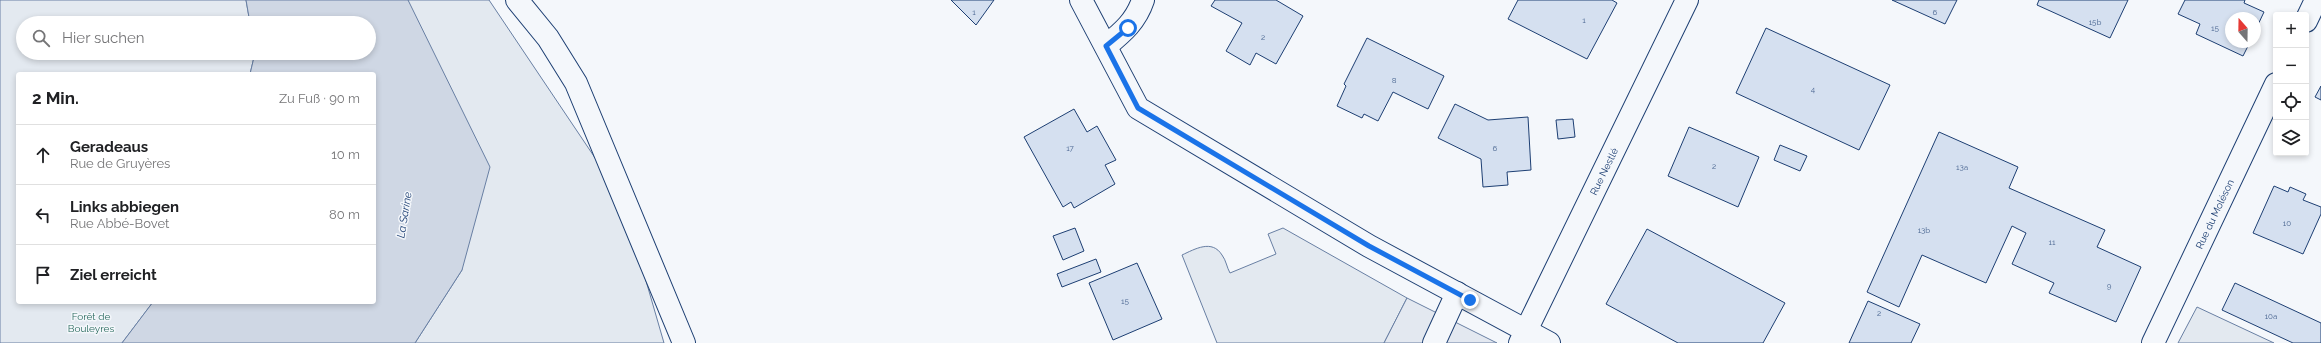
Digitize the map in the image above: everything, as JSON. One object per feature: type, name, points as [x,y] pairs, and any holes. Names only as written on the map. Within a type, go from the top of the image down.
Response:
[{"type":"street","points":[[517,0],[548,38],[576,84],[684,343]]},
{"type":"street","points":[[1081,0],[1138,108],[1369,246],[1457,293],[1523,337],[1548,343]]},
{"type":"street","points":[[1106,46],[1128,28],[1139,12],[1144,0]]},
{"type":"street","name":"Rue Nestlé","points":[[1523,337],[1687,0]]},
{"type":"street","points":[[2309,15],[2316,0]]},
{"type":"street","name":"Rue du Moléson","points":[[2153,343],[2273,90]]},
{"type":"street","points":[[1434,343],[1457,293]]},
{"type":"green space","name":"Forêt de Bouleyres","points":[[0,0],[246,0],[249,16],[16,16],[16,60],[253,60],[250,72],[16,72],[16,304],[151,304],[122,343],[0,343]]},
{"type":"green space","points":[[408,0],[489,0],[622,198],[664,343],[415,343],[462,270]]},
{"type":"green space","points":[[1283,228],[1407,298],[1384,343],[1217,343],[1182,255],[1198,248],[1208,246],[1213,247],[1218,250],[1223,257],[1230,273],[1276,254],[1268,234]]},
{"type":"green space","points":[[2197,307],[2274,343],[2178,343]]},
{"type":"shaded area","points":[[1407,298],[1497,343],[1384,343]]},
{"type":"water","name":"La Sarine","points":[[246,0],[408,0],[490,167],[462,270],[415,343],[122,343],[151,304],[376,304],[376,72],[250,72],[253,60],[376,60],[376,16],[249,16]]},
{"type":"building","points":[[951,0],[994,0],[976,25]]},
{"type":"building","points":[[1215,0],[1276,0],[1303,16],[1276,64],[1256,53],[1250,65],[1226,51],[1242,23],[1211,6]]},
{"type":"building","points":[[1518,0],[1612,0],[1617,3],[1587,59],[1508,19]]},
{"type":"building","points":[[1892,0],[1957,0],[1945,24]]},
{"type":"building","points":[[2039,0],[2128,0],[2110,38],[2037,5]]},
{"type":"building","points":[[2185,0],[2245,0],[2244,3],[2264,12],[2261,18],[2261,12],[2225,12],[2225,48],[2196,34],[2200,24],[2178,14]]},
{"type":"building","points":[[1766,28],[1890,85],[1859,150],[1736,93]]},
{"type":"building","points":[[1367,38],[1444,76],[1428,109],[1393,92],[1378,121],[1364,114],[1362,118],[1337,106],[1346,86],[1344,84]]},
{"type":"building","points":[[2226,48],[2247,48],[2243,56]]},
{"type":"building","points":[[2321,86],[2321,100],[2315,97]]},
{"type":"building","points":[[1455,104],[1488,120],[1528,117],[1531,170],[1507,172],[1508,185],[1483,187],[1481,159],[1438,138]]},
{"type":"building","points":[[1074,109],[1087,132],[1097,126],[1116,160],[1105,165],[1115,184],[1074,208],[1071,202],[1063,207],[1024,137]]},
{"type":"building","points":[[1573,119],[1575,137],[1558,139],[1556,120]]},
{"type":"building","points":[[1689,127],[1759,157],[1738,207],[1668,176]]},
{"type":"building","points":[[1939,132],[2018,167],[2009,188],[2105,230],[2097,247],[2141,267],[2116,322],[2049,293],[2054,283],[2012,264],[2026,233],[2012,226],[1986,283],[1922,255],[1899,307],[1867,292]]},
{"type":"building","points":[[1780,145],[1807,156],[1800,171],[1774,160]]},
{"type":"building","points":[[2274,186],[2288,192],[2290,187],[2306,194],[2303,200],[2321,207],[2321,214],[2303,254],[2253,233]]},
{"type":"building","points":[[1075,228],[1084,251],[1063,260],[1053,236]]},
{"type":"building","points":[[1647,229],[1785,303],[1763,343],[1678,343],[1606,304]]},
{"type":"building","points":[[1096,259],[1101,272],[1062,287],[1057,274]]},
{"type":"building","points":[[1137,263],[1162,319],[1113,340],[1089,283]]},
{"type":"building","points":[[2235,283],[2321,323],[2321,343],[2293,343],[2222,310]]},
{"type":"building","points":[[1868,301],[1920,324],[1911,343],[1849,343]]},
{"type":"route","points":[[1128,28],[1106,46],[1138,108],[1369,246],[1470,300]]}]
